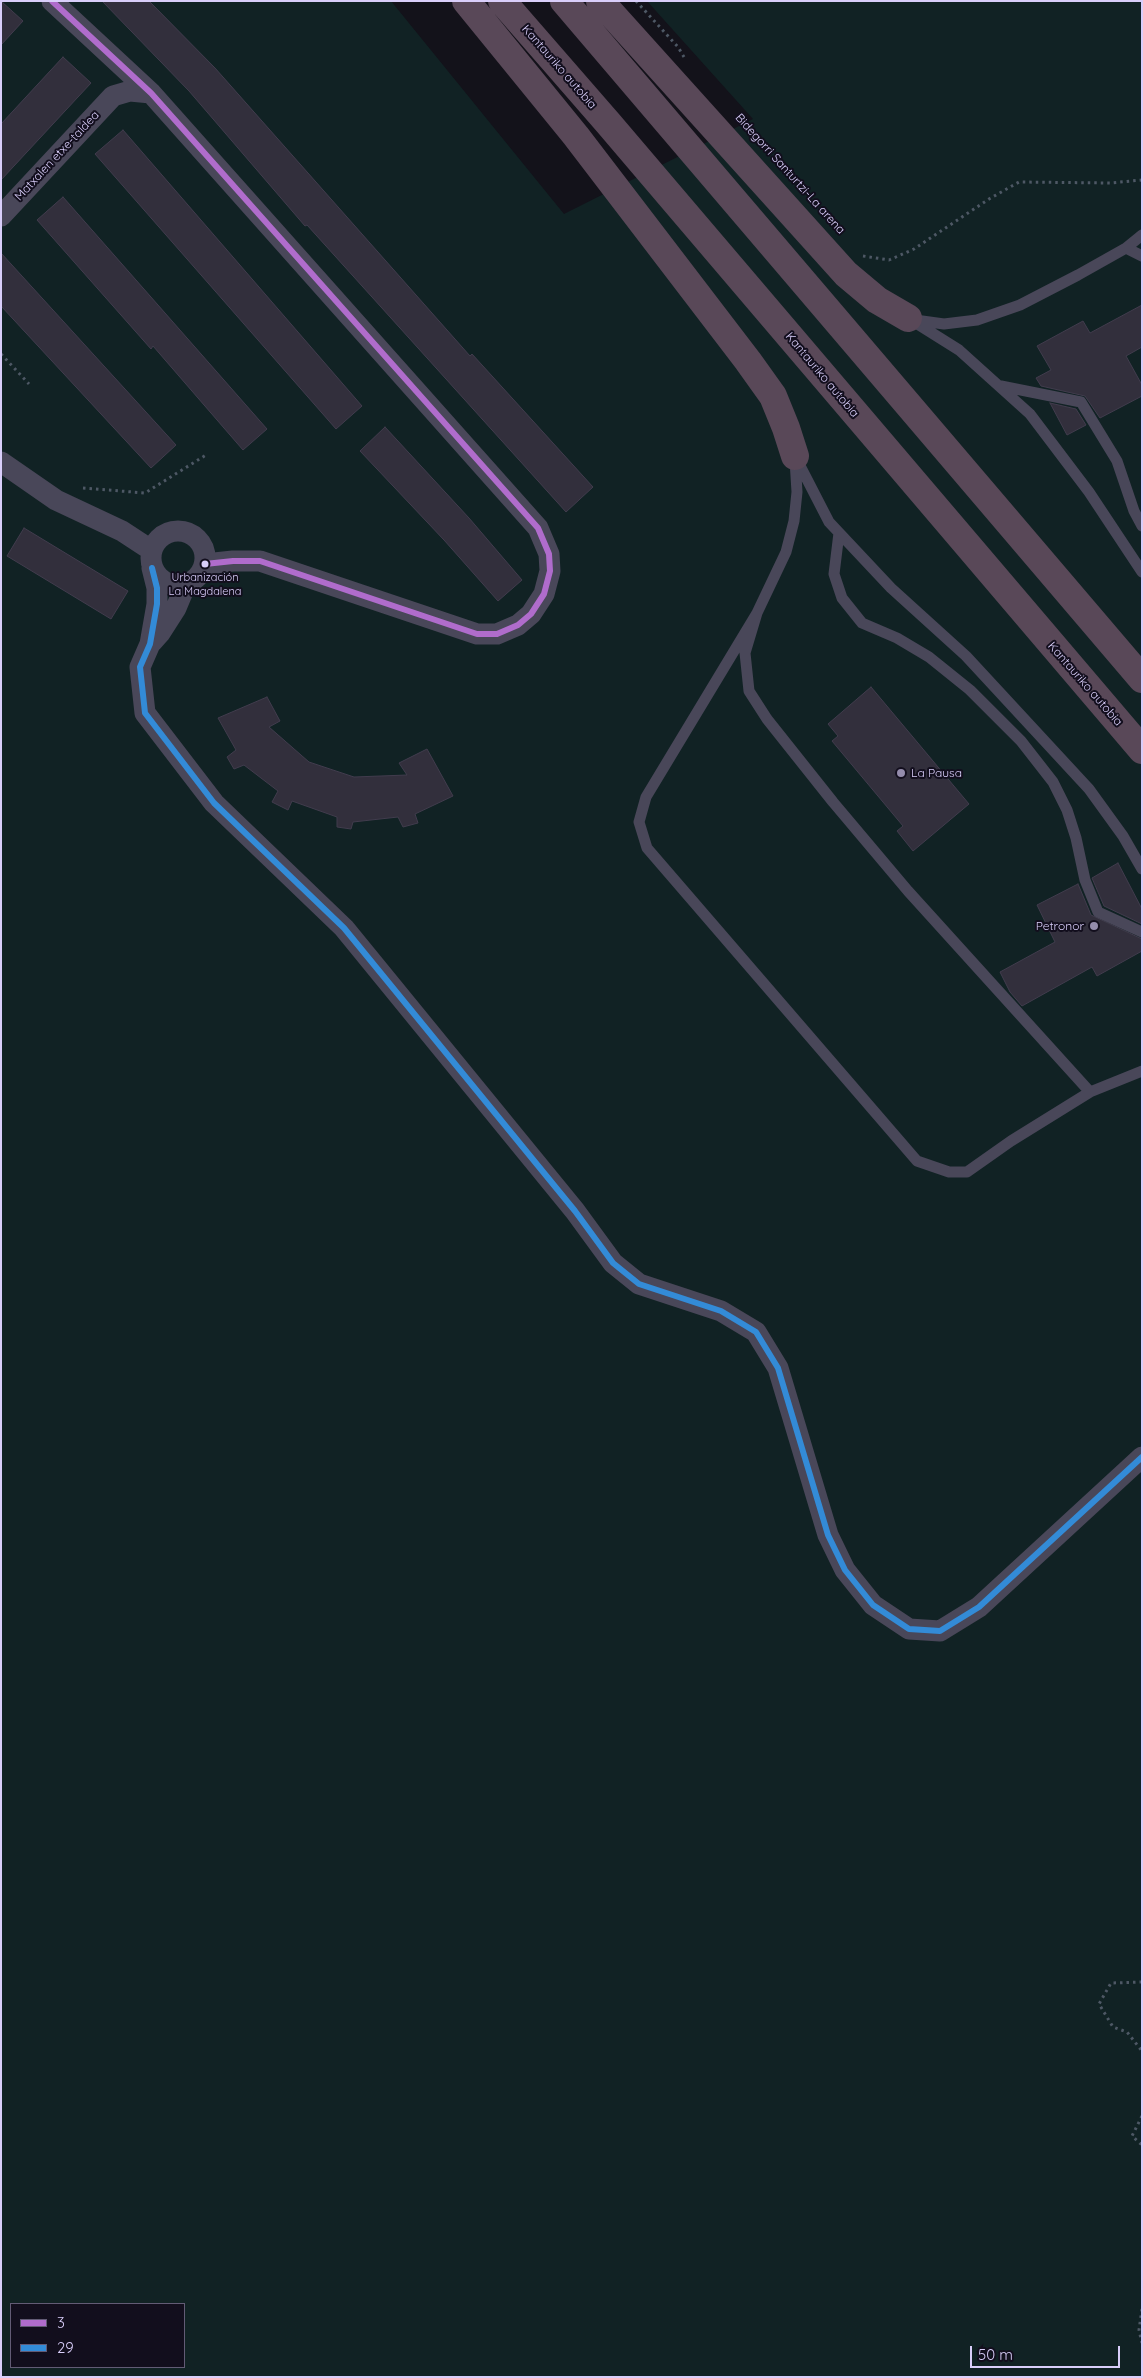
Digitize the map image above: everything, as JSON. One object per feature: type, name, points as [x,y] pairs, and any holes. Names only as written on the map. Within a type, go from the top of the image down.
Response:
[{"type":"highway","points":[[466,1],[587,150],[748,361],[773,396],[786,428],[794,456]]},
{"type":"highway","name":"Kantauriko autobia","points":[[502,1],[610,124],[1142,750]]},
{"type":"highway","points":[[564,1],[1142,679]]},
{"type":"highway","points":[[600,1],[846,274],[877,300],[908,318]]},
{"type":"street","points":[[52,1],[111,58],[151,93],[194,144],[538,528],[549,554],[550,572],[544,594],[531,614],[518,625],[497,634],[477,634],[260,561],[204,564]]},
{"type":"street","points":[[111,58],[117,79],[113,96],[130,91],[151,93]]},
{"type":"street","name":"Matxalen etxe-taldea","points":[[1,216],[113,96]]},
{"type":"street","points":[[1,462],[56,500],[122,531],[152,559],[162,580],[170,584],[186,584]]},
{"type":"street","points":[[150,644],[160,633],[176,608],[186,584],[198,576],[204,564],[202,546],[197,538],[180,530],[162,535],[155,542],[152,559],[157,588],[157,604],[150,644],[140,667],[145,713],[214,803],[344,928],[575,1211],[613,1263],[639,1284],[721,1311],[756,1332],[778,1368],[828,1535],[845,1570],[873,1605],[909,1629],[940,1631],[979,1607],[1142,1456]]},
{"type":"lane","points":[[908,318],[944,324],[977,320],[1020,305],[1078,276],[1126,248],[1142,235]]},
{"type":"lane","points":[[1126,248],[1142,256]]},
{"type":"lane","points":[[908,318],[959,350],[1030,414],[1089,492],[1142,572]]},
{"type":"lane","points":[[999,385],[1081,402],[1117,461],[1134,511],[1142,526]]},
{"type":"lane","points":[[794,456],[829,522],[891,588],[966,656],[1089,789],[1123,836],[1142,869]]},
{"type":"lane","points":[[794,456],[797,492],[794,521],[786,552],[757,613],[646,798],[639,822],[647,848],[917,1161],[949,1172],[967,1172],[1011,1140],[1090,1092],[1142,1071]]},
{"type":"lane","points":[[839,533],[834,574],[842,598],[862,623],[897,638],[950,674],[970,690],[1021,741],[1053,782],[1067,810],[1076,838],[1085,880],[1098,912],[1142,932]]},
{"type":"lane","points":[[757,613],[745,653],[748,691],[767,719],[833,802],[908,890],[1090,1092]]},
{"type":"path","points":[[636,1],[678,47],[688,62]]},
{"type":"path","points":[[859,254],[868,258],[889,260],[914,249],[989,199],[1019,182],[1110,183],[1142,180]]},
{"type":"path","points":[[1,354],[29,384]]},
{"type":"path","points":[[56,500],[64,487],[145,493],[206,455]]},
{"type":"path","points":[[1142,1982],[1111,1983],[1099,2004],[1113,2027],[1127,2032],[1142,2051]]},
{"type":"path","points":[[1142,2116],[1132,2136],[1142,2145]]},
{"type":"path","points":[[1142,2309],[1139,2330],[1142,2343]]},
{"type":"shaded area","points":[[1,1],[391,1],[564,214],[753,119],[647,1],[1142,1],[1142,2377],[1,2377]]},
{"type":"building","points":[[1,1],[23,21],[1,45]]},
{"type":"building","points":[[102,1],[149,1],[215,68],[470,356],[472,354],[593,487],[566,512],[307,225],[305,226],[189,91]]},
{"type":"building","points":[[63,57],[91,83],[1,180],[1,124]]},
{"type":"building","points":[[123,130],[362,406],[336,429],[95,154]]},
{"type":"building","points":[[63,197],[267,429],[243,450],[153,346],[151,349],[37,220]]},
{"type":"building","points":[[1,253],[176,445],[151,468],[1,306]]},
{"type":"building","points":[[1142,305],[1142,347],[1126,356],[1142,385],[1142,396],[1100,418],[1085,396],[1041,386],[1036,378],[1051,370],[1037,346],[1083,321],[1090,333]]},
{"type":"building","points":[[1050,403],[1076,409],[1086,425],[1067,435]]},
{"type":"building","points":[[385,427],[469,518],[522,580],[498,601],[444,540],[360,451]]},
{"type":"building","points":[[24,528],[128,591],[111,619],[7,556]]},
{"type":"building","name":"La Pausa","points":[[871,687],[969,804],[913,851],[897,831],[903,826],[832,741],[838,736],[828,724]]},
{"type":"building","points":[[267,697],[280,721],[269,727],[309,762],[354,777],[407,775],[399,763],[427,749],[453,796],[415,814],[418,823],[403,827],[398,817],[353,822],[351,829],[337,827],[337,817],[292,801],[288,810],[272,802],[278,791],[244,765],[234,769],[227,757],[236,750],[218,718]]},
{"type":"building","points":[[1118,863],[1142,909],[1142,924],[1104,906],[1092,878]]},
{"type":"building","name":"Petronor","points":[[1078,884],[1091,915],[1142,939],[1142,951],[1097,976],[1092,967],[1022,1006],[1010,992],[1000,972],[1055,942],[1037,905]]},
{"type":"transit line","name":"3","points":[[52,1],[151,93],[538,528],[549,554],[550,571],[544,594],[531,614],[518,625],[497,634],[477,634],[260,561],[205,564]]},
{"type":"transit line","name":"29","points":[[152,568],[157,588],[157,604],[150,644],[140,667],[145,713],[214,803],[344,928],[575,1211],[613,1263],[639,1284],[721,1311],[756,1332],[778,1368],[828,1535],[845,1570],[873,1605],[909,1629],[940,1631],[979,1607],[1142,1457]]},
{"type":"place","name":"Urbanización La Magdalena","points":[[205,564]]},
{"type":"place","name":"La Pausa","points":[[901,773]]},
{"type":"place","name":"Petronor","points":[[1094,926]]}]
